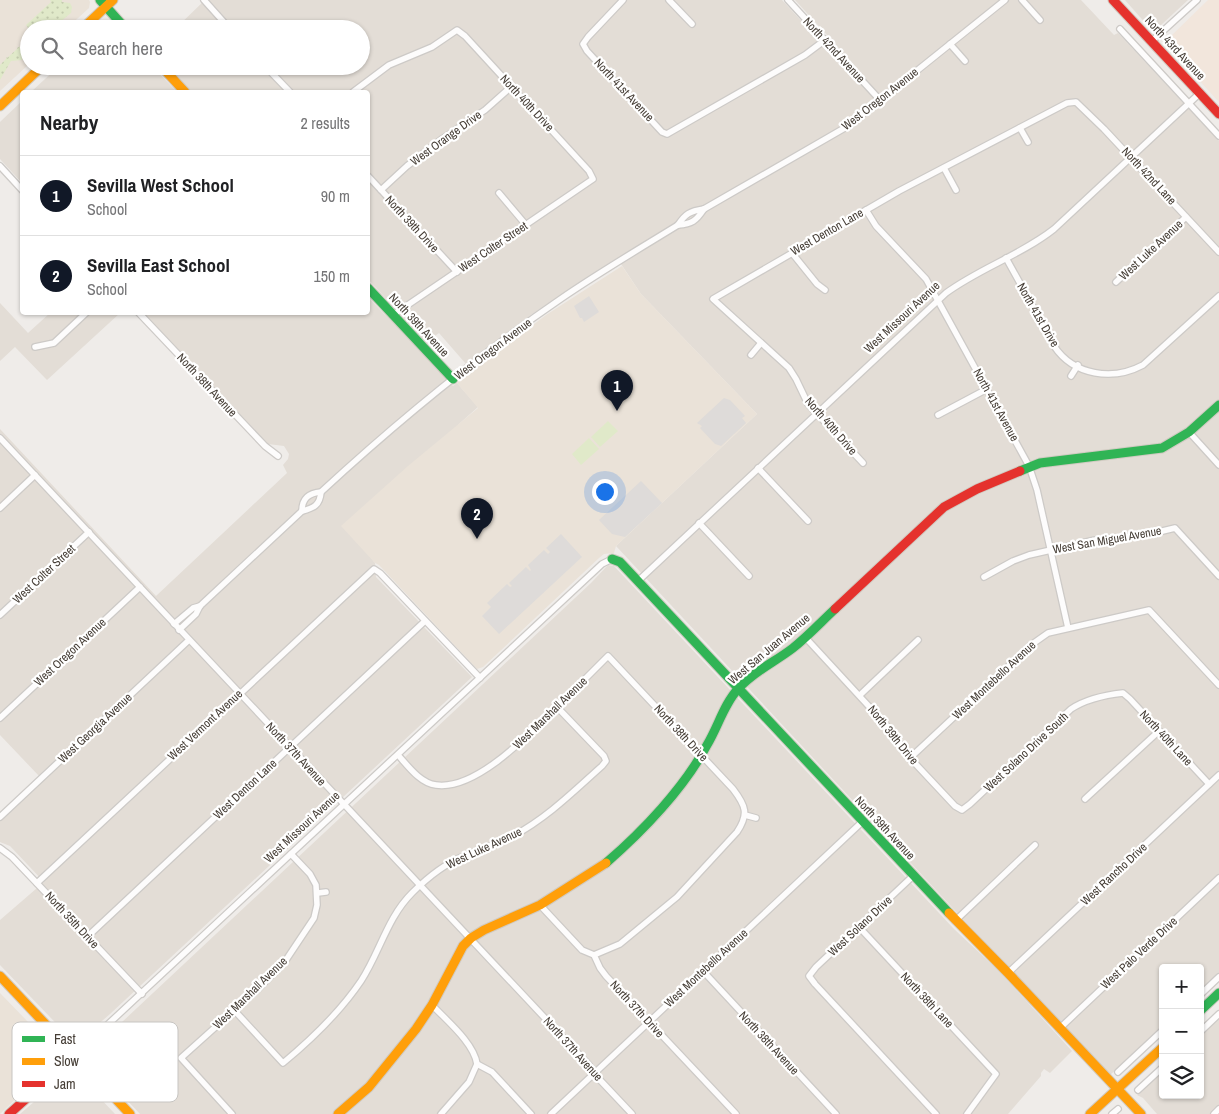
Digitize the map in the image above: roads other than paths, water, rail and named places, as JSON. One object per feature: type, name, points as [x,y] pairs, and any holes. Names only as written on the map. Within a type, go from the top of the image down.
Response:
[{"type":"street","points":[[204,0],[222,20]]},
{"type":"street","name":"North 41st Avenue","points":[[623,0],[583,44],[587,51],[662,132],[667,134],[805,55],[825,40]]},
{"type":"street","points":[[669,0],[692,24]]},
{"type":"street","name":"North 42nd Avenue","points":[[788,0],[880,100]]},
{"type":"street","name":"West Oregon Avenue","points":[[302,511],[302,505],[307,496],[321,492],[386,434],[453,379],[563,297],[678,225],[684,215],[692,211],[704,209],[848,126],[1005,0]]},
{"type":"street","points":[[1022,0],[1040,20]]},
{"type":"street","name":"North 43rd Avenue","points":[[1114,0],[1219,114]]},
{"type":"street","points":[[1152,41],[1197,0]]},
{"type":"street","points":[[90,20],[106,2],[119,20]]},
{"type":"street","points":[[1120,29],[1219,136]]},
{"type":"street","name":"North 40th Drive","points":[[356,90],[389,65],[432,48],[457,30],[465,36],[512,86],[589,171],[593,179]]},
{"type":"street","points":[[950,44],[965,61]]},
{"type":"street","points":[[0,106],[33,75]]},
{"type":"street","points":[[169,75],[183,90]]},
{"type":"street","points":[[274,75],[288,90]]},
{"type":"street","name":"West Orange Drive","points":[[381,190],[407,166],[442,139],[485,110],[512,86]]},
{"type":"street","name":"West Missouri Avenue","points":[[638,581],[938,300],[959,284],[1038,241],[1054,229],[1200,93]]},
{"type":"street","name":"West Denton Lane","points":[[712,299],[866,210],[1067,103],[1076,102]]},
{"type":"street","name":"North 42nd Lane","points":[[1076,102],[1132,158],[1219,252]]},
{"type":"street","points":[[1020,128],[1028,142]]},
{"type":"street","points":[[0,166],[20,188]]},
{"type":"street","points":[[944,168],[956,190]]},
{"type":"street","name":"North 39th Drive","points":[[370,178],[457,272]]},
{"type":"street","name":"West Colter Street","points":[[393,315],[593,179]]},
{"type":"street","points":[[499,193],[526,225]]},
{"type":"street","name":"West Oregon Avenue","points":[[678,225],[690,224],[697,220],[704,209]]},
{"type":"street","name":"North 41st Avenue","points":[[866,210],[876,226],[922,273],[1029,466],[1037,490],[1068,628]]},
{"type":"street","name":"West Luke Avenue","points":[[1116,282],[1186,217]]},
{"type":"street","points":[[792,253],[817,284],[825,290]]},
{"type":"street","name":"North 41st Drive","points":[[1006,258],[1054,346],[1070,362],[1096,373],[1121,374],[1130,372],[1143,365],[1219,296]]},
{"type":"street","name":"North 39th Avenue","points":[[370,290],[453,379]]},
{"type":"street","name":"North 40th Drive","points":[[712,299],[792,372],[805,400],[864,463]]},
{"type":"street","points":[[35,347],[54,344],[84,315]]},
{"type":"street","name":"North 38th Avenue","points":[[141,315],[264,446],[278,456]]},
{"type":"street","points":[[751,355],[761,343]]},
{"type":"street","points":[[1071,376],[1078,365]]},
{"type":"street","points":[[938,415],[987,389]]},
{"type":"street","name":"West San Juan Avenue","points":[[338,1114],[369,1087],[416,1030],[432,1006],[463,946],[471,938],[484,930],[540,905],[604,864],[624,848],[668,800],[701,755],[727,705],[738,689],[762,668],[793,648],[944,507],[977,488],[1029,466],[1063,459],[1162,448],[1189,432],[1219,404]]},
{"type":"street","points":[[1189,432],[1219,465]]},
{"type":"street","name":"North 37th Avenue","points":[[0,438],[471,938],[632,1114]]},
{"type":"street","points":[[758,468],[808,521]]},
{"type":"street","points":[[0,508],[35,475]]},
{"type":"street","name":"West Oregon Avenue","points":[[179,630],[196,614],[200,606],[302,511],[319,504],[321,492]]},
{"type":"street","points":[[699,523],[749,576]]},
{"type":"street","name":"West San Miguel Avenue","points":[[984,577],[1013,561],[1050,550],[1095,540],[1146,535],[1175,528],[1219,576]]},
{"type":"street","name":"West Colter Street","points":[[0,615],[89,532]]},
{"type":"street","name":"West Missouri Avenue","points":[[111,1022],[602,564],[612,559]]},
{"type":"street","name":"North 39th Avenue","points":[[612,559],[620,562],[955,921],[1008,973],[1141,1114]]},
{"type":"street","name":"West Vermont Avenue","points":[[37,883],[374,569],[425,621]]},
{"type":"street","name":"West Oregon Avenue","points":[[2,716],[140,587]]},
{"type":"street","name":"West Oregon Avenue","points":[[174,624],[193,608],[200,606]]},
{"type":"street","name":"West Montebello Avenue","points":[[910,758],[1031,645],[1048,634],[1068,628],[1149,610],[1219,685]]},
{"type":"street","points":[[425,621],[480,678]]},
{"type":"street","name":"West Denton Lane","points":[[87,937],[425,621]]},
{"type":"street","name":"North 39th Drive","points":[[805,637],[887,726],[910,758],[955,806],[962,810]]},
{"type":"street","name":"West Georgia Avenue","points":[[0,817],[189,640]]},
{"type":"street","points":[[860,695],[918,640]]},
{"type":"street","name":"West Marshall Avenue","points":[[434,785],[444,786],[471,777],[518,746],[608,656]]},
{"type":"street","name":"North 38th Drive","points":[[608,656],[742,800],[745,815]]},
{"type":"street","name":"North 40th Lane","points":[[1123,693],[1209,784]]},
{"type":"street","name":"West Solano Drive South","points":[[962,810],[1071,709],[1088,700],[1123,693]]},
{"type":"street","name":"West Luke Avenue","points":[[234,1010],[283,1062],[322,1028],[362,980],[393,916],[404,901],[421,885],[440,868],[464,856],[498,844],[526,829],[563,801],[606,761],[604,756],[557,707]]},
{"type":"street","points":[[0,708],[2,716]]},
{"type":"street","points":[[1084,799],[1160,730]]},
{"type":"street","points":[[398,755],[417,775],[434,785],[433,792]]},
{"type":"street","name":"West Rancho Drive","points":[[1008,973],[1219,775]]},
{"type":"street","points":[[594,956],[620,944],[677,897],[737,832],[745,815],[756,818]]},
{"type":"street","name":"West Montebello Avenue","points":[[551,1114],[862,822]]},
{"type":"street","points":[[955,921],[1035,845]]},
{"type":"street","name":"North 35th Drive","points":[[0,848],[12,857],[142,994]]},
{"type":"street","points":[[291,854],[310,874],[318,893],[326,892]]},
{"type":"street","name":"West Solano Drive","points":[[913,876],[816,967],[810,976],[815,984],[936,1114]]},
{"type":"street","name":"West Palo Verde Drive","points":[[1059,1029],[1219,878]]},
{"type":"street","name":"West Marshall Avenue","points":[[232,1114],[180,1058],[266,982],[284,963],[316,912],[318,893]]},
{"type":"street","name":"North 37th Drive","points":[[540,905],[582,950],[594,956],[606,976],[736,1114]]},
{"type":"street","name":"North 38th Lane","points":[[859,927],[996,1074],[967,1114]]},
{"type":"street","name":"North 38th Avenue","points":[[703,971],[836,1114]]},
{"type":"street","points":[[0,976],[43,1022]]},
{"type":"street","points":[[1204,991],[1219,977]]},
{"type":"street","points":[[1202,1009],[1219,993]]},
{"type":"street","points":[[1204,994],[1212,1000]]},
{"type":"street","points":[[432,1006],[471,1047],[477,1064],[469,1082],[441,1114]]},
{"type":"street","points":[[1204,1028],[1219,1014]]},
{"type":"street","points":[[1118,1072],[1159,1034]]},
{"type":"street","points":[[1090,1114],[1159,1051]]},
{"type":"street","points":[[477,1064],[492,1072],[531,1114]]},
{"type":"street","points":[[1138,1090],[1159,1071]]},
{"type":"street","name":"West Missouri Avenue","points":[[9,1114],[22,1102]]},
{"type":"street","points":[[119,1102],[130,1114]]},
{"type":"street","points":[[1112,1114],[1118,1109]]},
{"type":"street","points":[[1214,1114],[1219,1109]]},
{"type":"place","name":"Sevilla West School","points":[[617,411]]},
{"type":"place","name":"Sevilla East School","points":[[477,539]]}]
